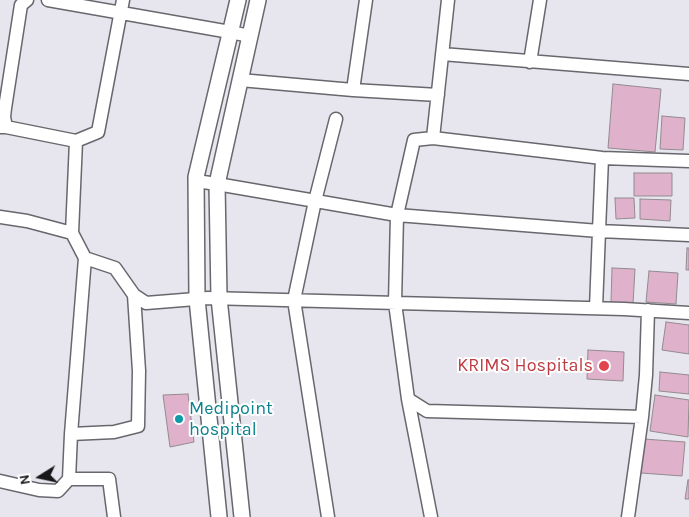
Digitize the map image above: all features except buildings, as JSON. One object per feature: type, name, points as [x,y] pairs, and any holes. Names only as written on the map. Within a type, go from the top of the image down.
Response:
[{"type":"street","points":[[27,0],[21,5],[3,127],[76,141],[98,132],[121,6]]},
{"type":"street","points":[[48,0],[121,6],[250,36]]},
{"type":"street","points":[[219,517],[197,299],[196,181],[238,0]]},
{"type":"street","points":[[242,517],[220,298],[217,184],[258,0]]},
{"type":"street","points":[[353,90],[366,0]]},
{"type":"street","points":[[433,138],[448,0]]},
{"type":"street","points":[[530,62],[540,0]]},
{"type":"street","points":[[442,54],[689,74]]},
{"type":"street","points":[[240,80],[353,90],[438,94]]},
{"type":"street","points":[[328,517],[294,300],[315,201],[336,120]]},
{"type":"street","points":[[431,517],[408,399],[395,303],[397,215],[414,140],[433,138],[602,158],[689,161]]},
{"type":"street","points":[[0,481],[38,490],[58,491],[69,479],[85,258],[72,232],[76,141]]},
{"type":"street","points":[[596,308],[602,158]]},
{"type":"street","points":[[196,181],[397,215],[599,231],[689,235]]},
{"type":"street","points":[[0,217],[28,221],[72,232]]},
{"type":"street","points":[[85,258],[116,268],[134,296],[146,303],[220,298],[689,312]]},
{"type":"street","points":[[71,434],[114,432],[138,426],[139,372],[134,296]]},
{"type":"street","points":[[628,517],[642,417],[646,375],[648,310]]},
{"type":"street","points":[[408,399],[427,411],[642,417]]},
{"type":"street","points":[[69,479],[109,479],[114,517]]},
{"type":"place","name":"KRIMS Hospitals","points":[[604,366]]},
{"type":"place","name":"Medipoint hospital","points":[[179,419]]}]
